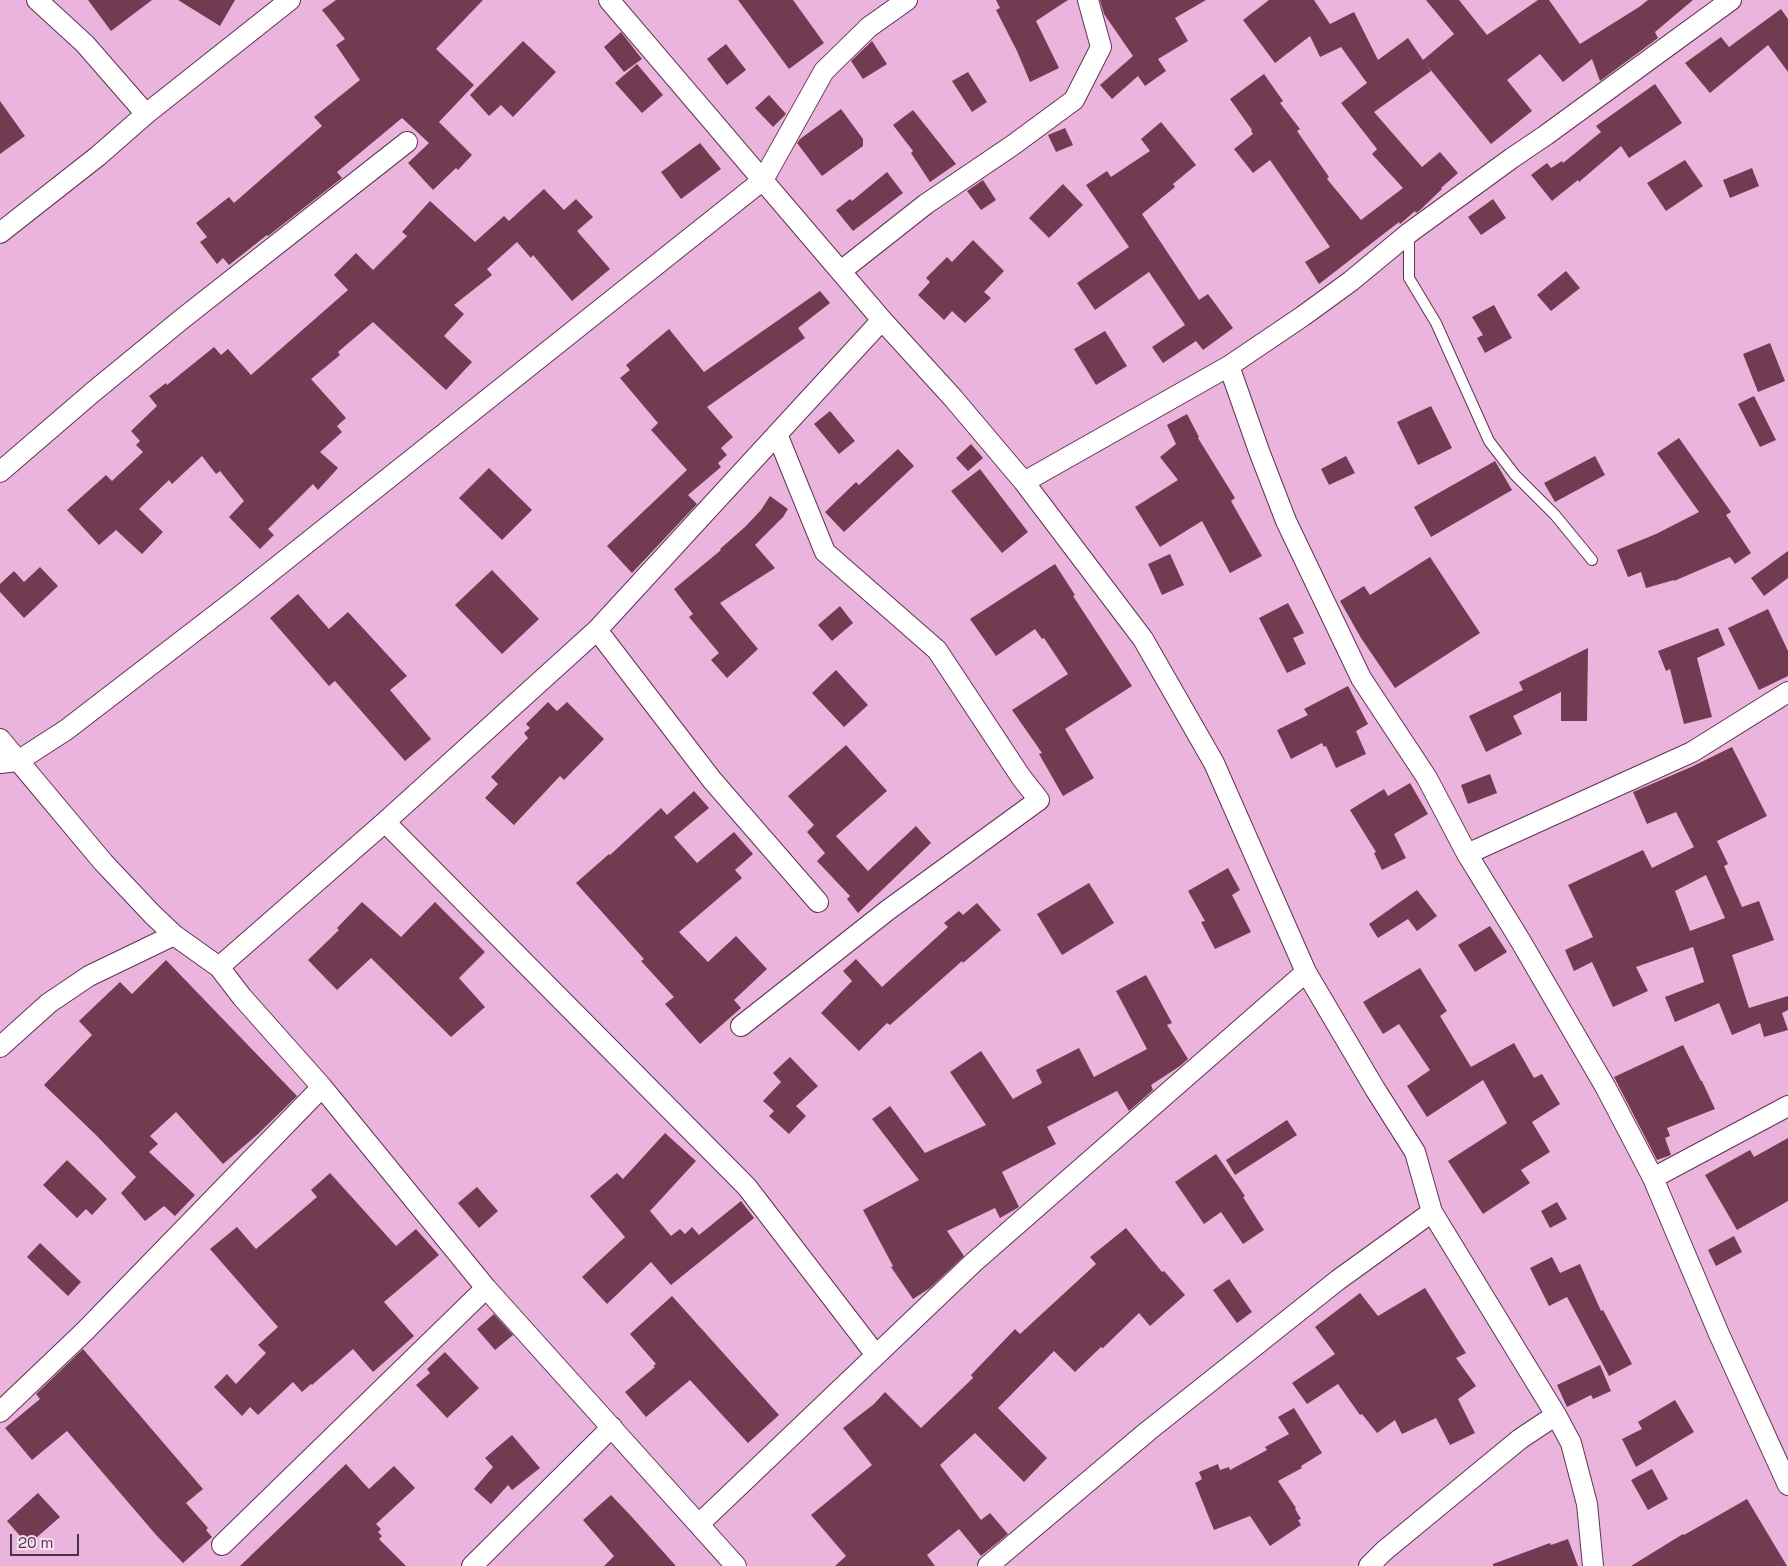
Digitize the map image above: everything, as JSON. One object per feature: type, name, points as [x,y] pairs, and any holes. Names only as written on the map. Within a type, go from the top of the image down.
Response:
[{"type":"street","points":[[37,0],[85,44],[146,114]]},
{"type":"street","points":[[0,233],[290,0]]},
{"type":"street","points":[[609,0],[882,320],[953,398],[1024,482],[1143,639],[1214,763],[1306,972],[1375,1089],[1415,1152],[1432,1212],[1556,1415],[1571,1443],[1587,1504],[1593,1566]]},
{"type":"street","points":[[9,762],[66,730],[247,590],[763,180],[824,70],[869,27],[907,0]]},
{"type":"street","points":[[841,271],[926,204],[1013,145],[1074,100],[1101,47],[1088,0]]},
{"type":"street","points":[[1024,482],[1230,366],[1351,281],[1409,233],[1554,130],[1731,0]]},
{"type":"street","points":[[0,472],[182,319],[407,142]]},
{"type":"street","points":[[219,968],[385,822],[597,630],[882,320]]},
{"type":"street","points":[[1230,366],[1258,451],[1286,521],[1361,678],[1427,778],[1467,854],[1520,940],[1606,1088],[1653,1178],[1719,1334],[1788,1485]]},
{"type":"street","points":[[741,1026],[888,910],[1039,800],[1021,777],[937,650],[825,552],[777,434]]},
{"type":"street","points":[[597,630],[712,780],[818,902]]},
{"type":"street","points":[[1467,854],[1692,752],[1788,692]]},
{"type":"street","points":[[0,739],[9,762],[103,862],[174,935],[219,968],[242,997],[322,1087],[486,1288],[736,1566]]},
{"type":"street","points":[[385,822],[748,1187],[876,1356]]},
{"type":"street","points":[[0,1047],[49,1002],[89,976],[174,935]]},
{"type":"street","points":[[699,1524],[974,1262],[1306,972]]},
{"type":"street","points":[[0,1412],[85,1331],[322,1087]]},
{"type":"street","points":[[1653,1178],[1788,1106]]},
{"type":"street","points":[[988,1566],[1148,1431],[1338,1280],[1432,1212]]},
{"type":"street","points":[[222,1545],[486,1288]]},
{"type":"street","points":[[1369,1566],[1384,1551],[1520,1439],[1556,1415]]},
{"type":"street","points":[[472,1566],[612,1427]]},
{"type":"lane","points":[[1409,233],[1409,278],[1436,323],[1489,441],[1515,475],[1555,515],[1592,560]]},
{"type":"building","points":[[88,0],[152,0],[111,31]]},
{"type":"building","points":[[178,0],[235,0],[220,26]]},
{"type":"building","points":[[336,0],[483,0],[436,49],[474,85],[439,122],[472,155],[458,170],[456,168],[433,190],[408,163],[429,143],[402,118],[337,172],[342,178],[229,265],[223,258],[217,264],[200,242],[207,237],[196,223],[229,197],[234,203],[322,126],[314,117],[360,80],[336,45],[345,39],[322,10]]},
{"type":"building","points":[[738,0],[793,0],[824,43],[789,69]]},
{"type":"building","points":[[996,0],[1068,0],[1036,21],[1059,68],[1030,82],[996,10],[1000,8]]},
{"type":"building","points":[[1100,0],[1206,0],[1175,18],[1188,41],[1158,59],[1166,71],[1145,86],[1138,76],[1112,99],[1100,85],[1133,56],[1104,14]]},
{"type":"building","points":[[1269,0],[1314,0],[1330,24],[1354,12],[1378,60],[1408,38],[1423,60],[1454,34],[1426,0],[1459,0],[1487,35],[1538,0],[1549,0],[1580,44],[1648,0],[1693,0],[1655,32],[1658,38],[1600,81],[1592,59],[1563,82],[1540,54],[1507,80],[1532,111],[1491,144],[1425,63],[1431,71],[1374,112],[1422,167],[1440,152],[1458,173],[1419,211],[1416,213],[1415,211],[1400,224],[1399,222],[1319,284],[1305,262],[1330,247],[1270,160],[1253,173],[1234,149],[1253,134],[1230,99],[1264,74],[1283,101],[1280,103],[1300,129],[1297,131],[1329,177],[1327,179],[1361,220],[1403,188],[1372,154],[1377,149],[1341,103],[1367,83],[1341,47],[1320,57],[1310,36],[1275,63],[1243,20]]},
{"type":"building","points":[[1781,9],[1788,19],[1788,72],[1768,45],[1710,93],[1685,63],[1721,37],[1729,47]]},
{"type":"building","points":[[621,32],[642,59],[624,72],[604,47]]},
{"type":"building","points":[[523,41],[556,72],[513,117],[501,105],[489,116],[470,95]]},
{"type":"building","points":[[872,41],[887,64],[863,79],[851,61]]},
{"type":"building","points":[[726,44],[746,70],[727,85],[707,59]]},
{"type":"building","points":[[637,64],[663,95],[642,113],[615,83]]},
{"type":"building","points":[[968,72],[987,102],[972,112],[952,81]]},
{"type":"building","points":[[1655,84],[1682,123],[1629,158],[1621,146],[1579,182],[1578,180],[1552,201],[1531,175],[1547,163],[1551,168],[1562,161],[1563,163],[1601,132],[1596,126]]},
{"type":"building","points":[[769,95],[786,114],[773,127],[755,108]]},
{"type":"building","points":[[0,101],[25,136],[0,154]]},
{"type":"building","points":[[841,109],[863,139],[863,146],[822,176],[797,143]]},
{"type":"building","points":[[913,110],[956,164],[930,182],[911,153],[913,151],[893,125]]},
{"type":"building","points":[[1161,122],[1196,165],[1173,184],[1175,187],[1142,214],[1199,300],[1208,294],[1233,328],[1203,350],[1196,341],[1163,363],[1152,347],[1185,325],[1149,272],[1095,310],[1077,283],[1129,247],[1086,185],[1107,171],[1111,177],[1150,151],[1141,139]]},
{"type":"building","points":[[1065,128],[1073,145],[1056,152],[1048,135]]},
{"type":"building","points":[[700,143],[721,169],[681,199],[661,172]]},
{"type":"building","points":[[1685,160],[1703,186],[1666,211],[1647,183]]},
{"type":"building","points":[[1752,168],[1759,186],[1730,198],[1723,180]]},
{"type":"building","points":[[887,172],[903,193],[853,231],[836,210],[850,199],[852,201]]},
{"type":"building","points":[[983,180],[996,200],[981,210],[967,191]]},
{"type":"building","points":[[1063,184],[1083,205],[1049,238],[1029,218]]},
{"type":"building","points":[[544,189],[564,210],[576,199],[593,217],[577,231],[610,269],[572,301],[533,255],[531,258],[517,242],[487,269],[492,275],[454,305],[464,314],[444,336],[472,362],[446,390],[373,322],[338,352],[340,355],[311,379],[346,418],[337,426],[342,432],[320,452],[338,468],[318,490],[313,484],[268,529],[274,535],[260,549],[229,517],[244,501],[220,471],[216,474],[202,456],[172,484],[169,480],[139,509],[163,532],[142,554],[116,530],[99,545],[67,510],[106,475],[112,481],[143,452],[136,445],[140,441],[131,431],[157,406],[149,396],[166,383],[167,385],[214,347],[221,355],[228,349],[251,375],[348,290],[334,275],[356,253],[373,270],[407,236],[402,232],[430,201],[475,242],[504,216],[509,221]]},
{"type":"building","points":[[1493,199],[1506,218],[1481,235],[1468,217]]},
{"type":"building","points":[[973,240],[1004,271],[984,292],[991,298],[965,323],[952,311],[944,320],[918,295],[930,282],[926,278],[947,257],[952,262]]},
{"type":"building","points":[[1566,271],[1580,288],[1551,311],[1537,295]]},
{"type":"building","points":[[820,291],[830,303],[798,328],[805,338],[707,407],[733,437],[721,448],[727,455],[718,463],[721,467],[688,495],[697,504],[632,573],[607,546],[687,470],[651,430],[658,423],[620,378],[630,370],[626,365],[669,329],[704,372]]},
{"type":"building","points":[[1494,305],[1512,338],[1485,353],[1477,338],[1483,335],[1472,317]]},
{"type":"building","points":[[1105,331],[1127,366],[1096,385],[1074,349]]},
{"type":"building","points":[[1770,343],[1785,381],[1758,392],[1743,354]]},
{"type":"building","points":[[1754,396],[1776,440],[1760,447],[1738,404]]},
{"type":"building","points":[[1431,406],[1452,448],[1418,465],[1397,422]]},
{"type":"building","points":[[830,411],[855,441],[839,454],[814,424]]},
{"type":"building","points":[[1187,414],[1198,438],[1235,498],[1231,501],[1262,556],[1230,573],[1202,521],[1160,547],[1135,507],[1178,480],[1160,457],[1176,444],[1167,425]]},
{"type":"building","points":[[1679,438],[1731,512],[1726,515],[1751,553],[1735,564],[1730,557],[1674,581],[1646,588],[1641,572],[1628,577],[1617,550],[1656,534],[1699,512],[1657,453]]},
{"type":"building","points":[[971,444],[983,458],[968,471],[956,458]]},
{"type":"building","points":[[898,449],[914,466],[844,532],[825,512],[856,482],[859,485]]},
{"type":"building","points":[[1346,456],[1355,473],[1329,485],[1321,469]]},
{"type":"building","points":[[1595,456],[1605,475],[1555,502],[1544,483]]},
{"type":"building","points":[[1495,461],[1512,490],[1431,537],[1414,507]]},
{"type":"building","points":[[489,468],[532,510],[502,540],[459,498]]},
{"type":"building","points":[[980,469],[1028,532],[1002,553],[951,491]]},
{"type":"building","points":[[770,496],[788,509],[783,517],[755,545],[775,568],[720,603],[758,649],[727,678],[711,660],[719,653],[689,617],[693,614],[674,589],[721,550],[745,527],[761,510]]},
{"type":"building","points":[[1788,551],[1788,578],[1764,596],[1751,578]]},
{"type":"building","points":[[1170,554],[1184,585],[1162,595],[1148,564]]},
{"type":"building","points":[[1430,557],[1480,633],[1395,688],[1361,638],[1340,601],[1364,586],[1370,595]]},
{"type":"building","points":[[1055,564],[1075,595],[1073,596],[1132,686],[1065,729],[1094,778],[1063,796],[1039,754],[1042,753],[1012,710],[1068,674],[1044,638],[1042,639],[1035,629],[996,656],[970,619]]},
{"type":"building","points":[[40,567],[58,586],[24,618],[0,592],[0,584],[14,571],[24,582]]},
{"type":"building","points":[[492,570],[539,619],[502,654],[455,605]]},
{"type":"building","points":[[298,594],[329,629],[348,612],[407,676],[390,690],[431,739],[405,761],[335,681],[329,686],[270,618]]},
{"type":"building","points":[[1288,603],[1304,633],[1293,638],[1306,664],[1287,673],[1259,618]]},
{"type":"building","points":[[840,606],[853,623],[832,641],[818,625]]},
{"type":"building","points":[[1768,609],[1788,651],[1788,676],[1759,690],[1728,628]]},
{"type":"building","points":[[1718,628],[1725,645],[1697,658],[1712,717],[1684,724],[1670,669],[1666,671],[1658,651]]},
{"type":"building","points":[[1588,648],[1587,721],[1561,721],[1561,692],[1513,716],[1522,734],[1486,752],[1469,716],[1523,690],[1519,682]]},
{"type":"building","points":[[836,670],[868,705],[844,727],[812,693]]},
{"type":"building","points":[[1348,686],[1368,724],[1356,731],[1366,754],[1336,768],[1326,746],[1324,747],[1322,743],[1291,759],[1277,730],[1308,715],[1304,709]]},
{"type":"building","points":[[548,702],[557,711],[567,702],[604,739],[564,780],[560,776],[514,825],[485,798],[498,784],[491,777],[528,738],[524,733],[530,728],[526,724]]},
{"type":"building","points":[[846,745],[887,791],[836,836],[868,871],[916,826],[931,843],[858,913],[847,899],[850,896],[817,861],[825,853],[807,832],[814,825],[788,796]]},
{"type":"building","points":[[1732,747],[1767,816],[1717,841],[1728,864],[1724,866],[1742,907],[1759,901],[1774,940],[1732,955],[1749,1008],[1788,996],[1788,1010],[1782,1013],[1788,1030],[1764,1037],[1760,1023],[1732,1035],[1719,1003],[1675,1022],[1665,997],[1704,982],[1693,947],[1636,967],[1648,991],[1613,1007],[1592,962],[1574,971],[1565,950],[1593,937],[1568,885],[1643,850],[1652,868],[1694,847],[1676,812],[1647,824],[1633,792]],"holes":[[[1706,875],[1725,918],[1690,931],[1675,891]]]},
{"type":"building","points":[[1490,774],[1497,793],[1468,804],[1461,785]]},
{"type":"building","points":[[1410,783],[1428,814],[1394,834],[1406,858],[1382,870],[1374,853],[1376,852],[1350,810],[1384,789],[1388,796]]},
{"type":"building","points":[[694,791],[709,808],[674,837],[697,863],[734,832],[753,854],[735,870],[742,878],[679,932],[708,962],[736,936],[767,969],[734,1000],[741,1008],[700,1044],[665,1004],[674,997],[641,961],[644,959],[576,883],[661,808],[667,815]]},
{"type":"building","points":[[1228,868],[1240,890],[1232,895],[1251,932],[1215,949],[1201,922],[1205,921],[1188,891]]},
{"type":"building","points":[[1089,883],[1114,923],[1062,955],[1037,914]]},
{"type":"building","points":[[1417,890],[1437,916],[1417,931],[1408,919],[1378,938],[1369,924]]},
{"type":"building","points":[[362,902],[401,937],[435,902],[485,952],[459,978],[485,1007],[451,1037],[371,958],[337,990],[308,960],[339,930],[337,928]]},
{"type":"building","points":[[977,903],[1001,930],[963,963],[962,961],[890,1025],[887,1023],[859,1051],[821,1013],[852,981],[843,971],[856,959],[882,987],[948,927],[944,923],[959,911],[963,915]]},
{"type":"building","points":[[1490,926],[1507,952],[1475,972],[1458,945]]},
{"type":"building","points":[[166,960],[297,1096],[258,1134],[223,1164],[176,1112],[150,1136],[158,1144],[149,1152],[195,1195],[175,1216],[164,1206],[145,1221],[121,1193],[136,1177],[44,1085],[92,1035],[79,1021],[120,982],[132,994]]},
{"type":"building","points":[[1420,968],[1447,1011],[1440,1016],[1471,1067],[1514,1043],[1534,1078],[1542,1074],[1560,1104],[1532,1122],[1550,1152],[1521,1170],[1530,1183],[1483,1214],[1448,1161],[1507,1123],[1483,1080],[1427,1117],[1407,1086],[1430,1070],[1399,1024],[1383,1034],[1363,1002]]},
{"type":"building","points":[[1146,975],[1172,1023],[1167,1025],[1188,1059],[1151,1085],[1153,1090],[1129,1111],[1117,1091],[1047,1127],[1056,1144],[1002,1172],[1019,1207],[1000,1218],[995,1208],[947,1231],[964,1256],[930,1288],[913,1299],[891,1267],[893,1266],[863,1210],[919,1180],[872,1119],[890,1106],[925,1153],[986,1125],[950,1072],[981,1051],[1013,1099],[1042,1083],[1036,1070],[1079,1048],[1094,1077],[1147,1049],[1116,991]]},
{"type":"building","points":[[1683,1045],[1715,1109],[1667,1128],[1670,1136],[1665,1138],[1671,1155],[1657,1160],[1614,1077]]},
{"type":"building","points":[[790,1057],[818,1086],[796,1106],[806,1116],[789,1134],[769,1116],[774,1111],[763,1101],[781,1082],[773,1073]]},
{"type":"building","points":[[1287,1120],[1297,1135],[1235,1175],[1226,1160]]},
{"type":"building","points":[[665,1133],[696,1161],[650,1211],[671,1236],[680,1229],[685,1234],[692,1227],[699,1235],[741,1201],[754,1218],[671,1285],[651,1262],[607,1304],[582,1277],[625,1237],[590,1196],[617,1173],[623,1179]]},
{"type":"building","points":[[1788,1138],[1788,1201],[1737,1230],[1705,1175],[1750,1150],[1754,1157]]},
{"type":"building","points":[[1216,1154],[1245,1196],[1243,1197],[1264,1230],[1243,1244],[1221,1212],[1204,1224],[1175,1182]]},
{"type":"building","points":[[67,1160],[107,1199],[92,1215],[86,1209],[77,1218],[43,1185]]},
{"type":"building","points":[[330,1173],[396,1246],[416,1229],[439,1255],[384,1302],[414,1336],[373,1372],[353,1349],[302,1392],[293,1382],[258,1415],[250,1407],[242,1416],[214,1387],[227,1374],[236,1384],[266,1353],[258,1345],[278,1327],[210,1249],[237,1227],[256,1249],[317,1197],[311,1190]]},
{"type":"building","points":[[477,1187],[498,1211],[479,1228],[458,1203]]},
{"type":"building","points":[[1557,1202],[1567,1219],[1550,1228],[1541,1211]]},
{"type":"building","points":[[1126,1228],[1162,1272],[1164,1271],[1185,1295],[1150,1326],[1139,1313],[1075,1372],[1054,1351],[998,1408],[1047,1458],[1024,1482],[975,1433],[940,1465],[981,1520],[990,1513],[1008,1534],[981,1556],[959,1529],[927,1555],[935,1566],[835,1566],[846,1556],[811,1515],[872,1465],[843,1428],[874,1404],[885,1392],[921,1428],[973,1378],[971,1375],[1015,1329],[1020,1334],[1096,1264],[1090,1257]]},
{"type":"building","points":[[1734,1236],[1742,1252],[1716,1266],[1708,1250]]},
{"type":"building","points":[[40,1243],[81,1282],[68,1296],[27,1257]]},
{"type":"building","points":[[1552,1257],[1560,1273],[1580,1264],[1601,1311],[1603,1310],[1632,1364],[1609,1376],[1567,1297],[1549,1306],[1530,1268]]},
{"type":"building","points":[[1229,1279],[1252,1312],[1237,1323],[1213,1290]]},
{"type":"building","points":[[1425,1288],[1466,1353],[1456,1358],[1476,1386],[1458,1399],[1475,1433],[1450,1445],[1436,1418],[1402,1434],[1395,1420],[1377,1433],[1362,1414],[1360,1415],[1338,1384],[1307,1404],[1292,1383],[1335,1354],[1315,1327],[1360,1293],[1378,1316]]},
{"type":"building","points":[[672,1296],[779,1415],[748,1443],[690,1380],[646,1417],[625,1392],[655,1367],[653,1366],[656,1364],[630,1334]]},
{"type":"building","points":[[494,1314],[513,1335],[495,1350],[477,1329]]},
{"type":"building","points":[[83,1349],[203,1489],[186,1503],[208,1528],[206,1530],[212,1537],[183,1563],[157,1536],[67,1431],[32,1460],[5,1428],[40,1399],[36,1394]]},
{"type":"building","points":[[445,1352],[479,1388],[447,1418],[416,1385],[430,1373],[427,1369]]},
{"type":"building","points":[[1600,1365],[1611,1391],[1593,1399],[1591,1395],[1567,1407],[1557,1385]]},
{"type":"building","points":[[1675,1400],[1694,1432],[1636,1467],[1622,1439],[1642,1429],[1638,1422]]},
{"type":"building","points":[[1294,1408],[1322,1453],[1301,1466],[1302,1468],[1278,1481],[1296,1508],[1301,1519],[1298,1520],[1301,1525],[1270,1546],[1250,1516],[1214,1530],[1195,1483],[1202,1479],[1199,1472],[1218,1464],[1220,1470],[1229,1467],[1230,1470],[1267,1450],[1265,1447],[1289,1434],[1278,1417]]},
{"type":"building","points":[[512,1435],[540,1468],[512,1490],[508,1485],[491,1504],[474,1489],[493,1467],[485,1458]]},
{"type":"building","points":[[346,1464],[369,1489],[394,1466],[415,1488],[376,1524],[381,1529],[378,1532],[382,1536],[379,1539],[406,1566],[240,1566]]},
{"type":"building","points":[[1652,1469],[1668,1499],[1648,1510],[1631,1480]]},
{"type":"building","points":[[38,1493],[60,1517],[28,1545],[7,1521]]},
{"type":"building","points":[[611,1495],[676,1566],[604,1566],[614,1556],[583,1520]]},
{"type":"building","points":[[1747,1499],[1787,1566],[1631,1566],[1683,1534]]},
{"type":"building","points":[[1568,1539],[1578,1566],[1493,1566],[1493,1564],[1550,1543],[1551,1545]]}]
